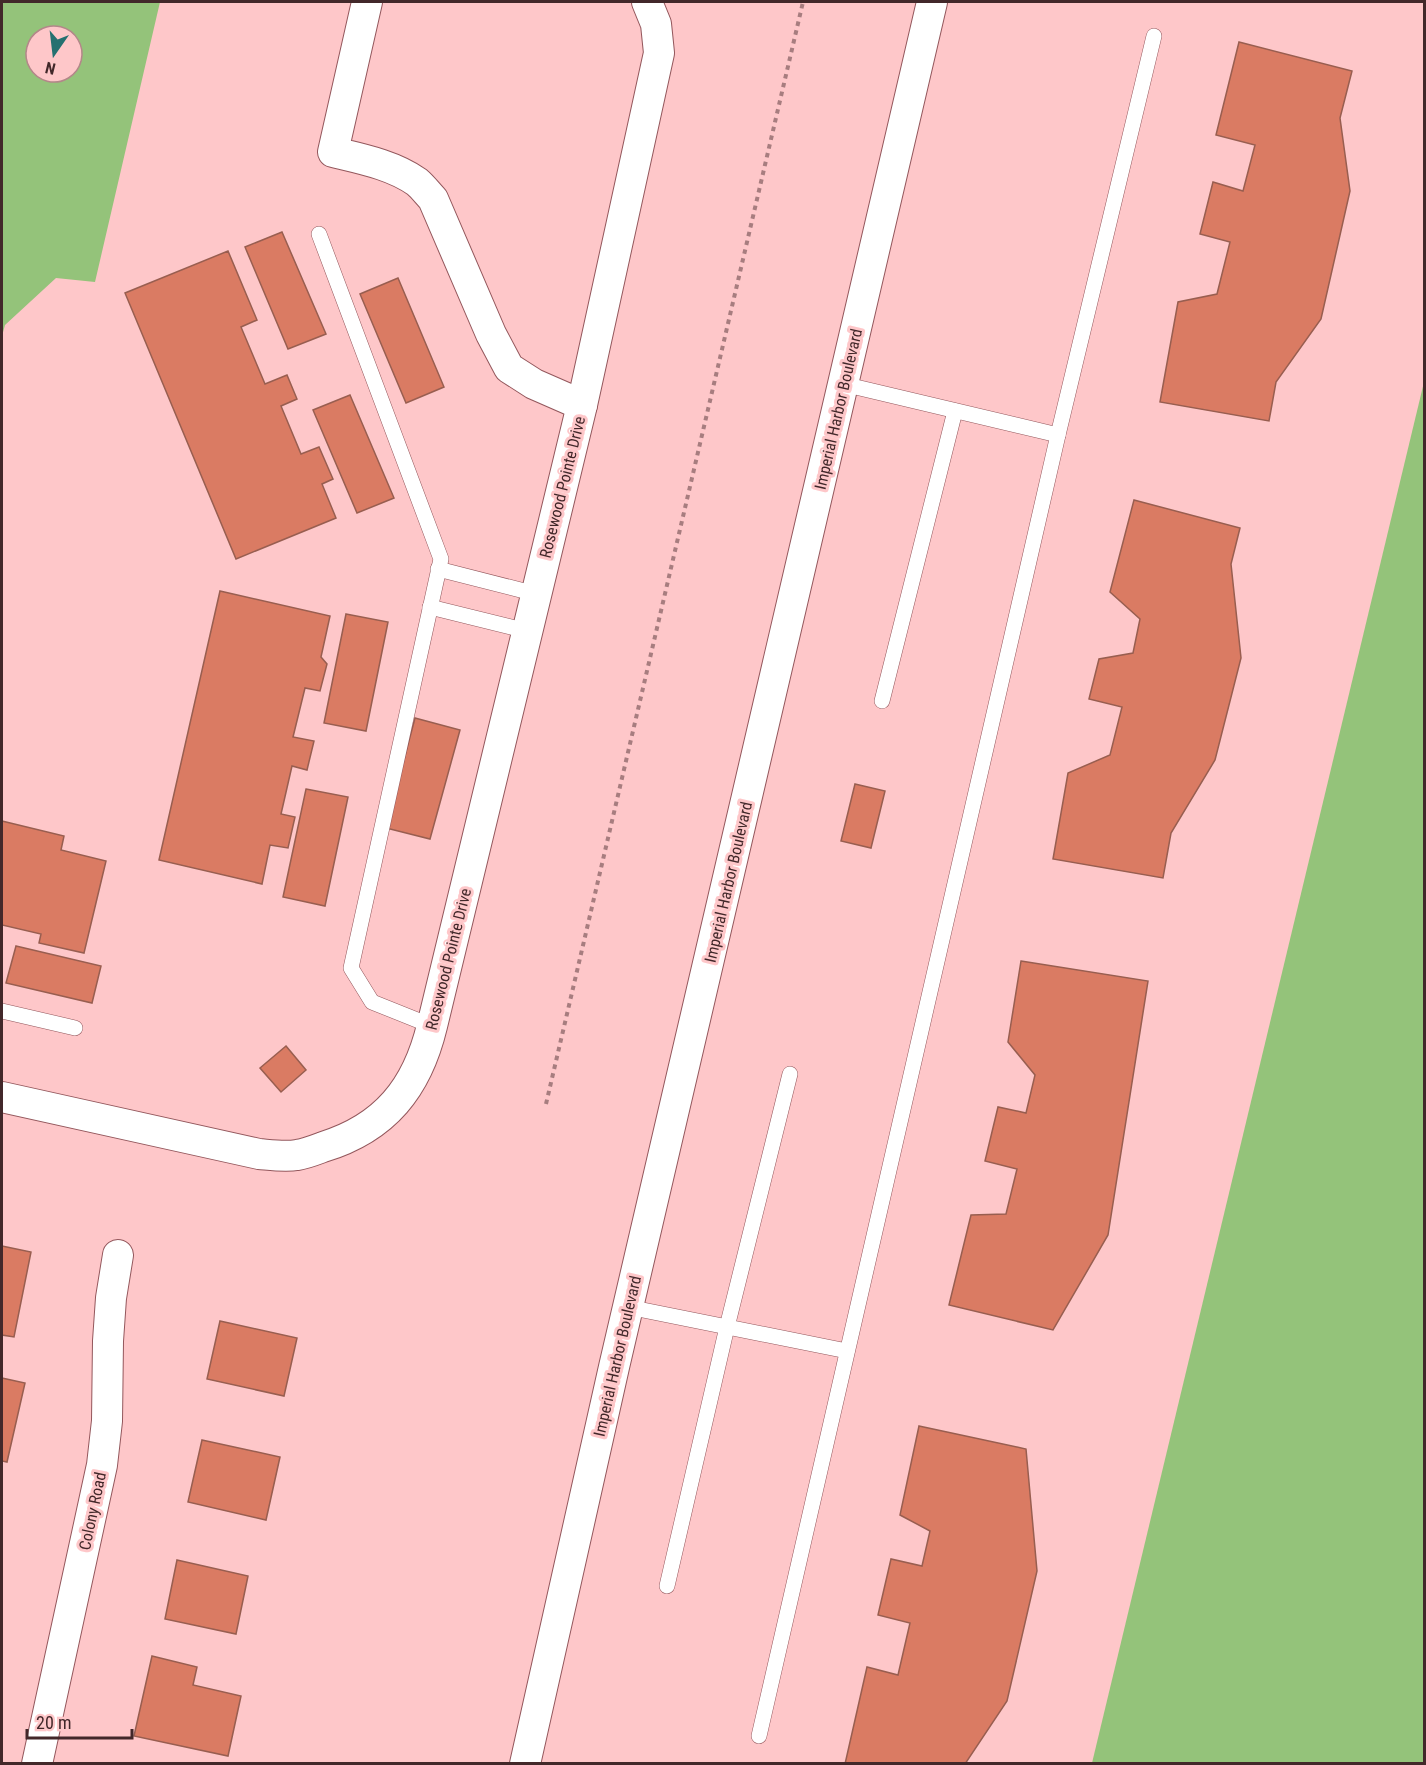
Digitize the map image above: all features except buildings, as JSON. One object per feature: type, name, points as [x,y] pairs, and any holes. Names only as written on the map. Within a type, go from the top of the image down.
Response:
[{"type":"street","name":"Rosewood Pointe Drive","points":[[367,2],[333,152],[373,161],[418,183],[433,200],[491,334],[509,368],[534,384],[582,405]]},
{"type":"street","name":"Rosewood Pointe Drive","points":[[2,1097],[259,1154],[297,1155],[344,1141],[383,1117],[410,1085],[428,1043],[582,405],[659,53],[656,24],[647,2]]},
{"type":"street","name":"Imperial Harbor Boulevard","points":[[525,1764],[628,1307],[932,2]]},
{"type":"street","name":"Colony Road","points":[[37,1764],[102,1465],[107,1421],[111,1298],[118,1255]]},
{"type":"lane","points":[[759,1736],[1058,435],[1154,36]]},
{"type":"lane","points":[[319,234],[441,559],[351,968],[372,1002],[432,1026]]},
{"type":"lane","points":[[843,384],[1058,435]]},
{"type":"lane","points":[[882,701],[955,411]]},
{"type":"lane","points":[[438,569],[536,594]]},
{"type":"lane","points":[[430,607],[527,632]]},
{"type":"lane","points":[[2,1011],[75,1028]]},
{"type":"lane","points":[[667,1586],[727,1327],[790,1074]]},
{"type":"lane","points":[[628,1307],[847,1352]]},
{"type":"path","points":[[546,1104],[803,2]]},
{"type":"green space","points":[[2,2],[160,2],[95,282],[56,278],[5,325],[2,336]]},
{"type":"green space","points":[[1424,382],[1424,1763],[1092,1763]]}]
